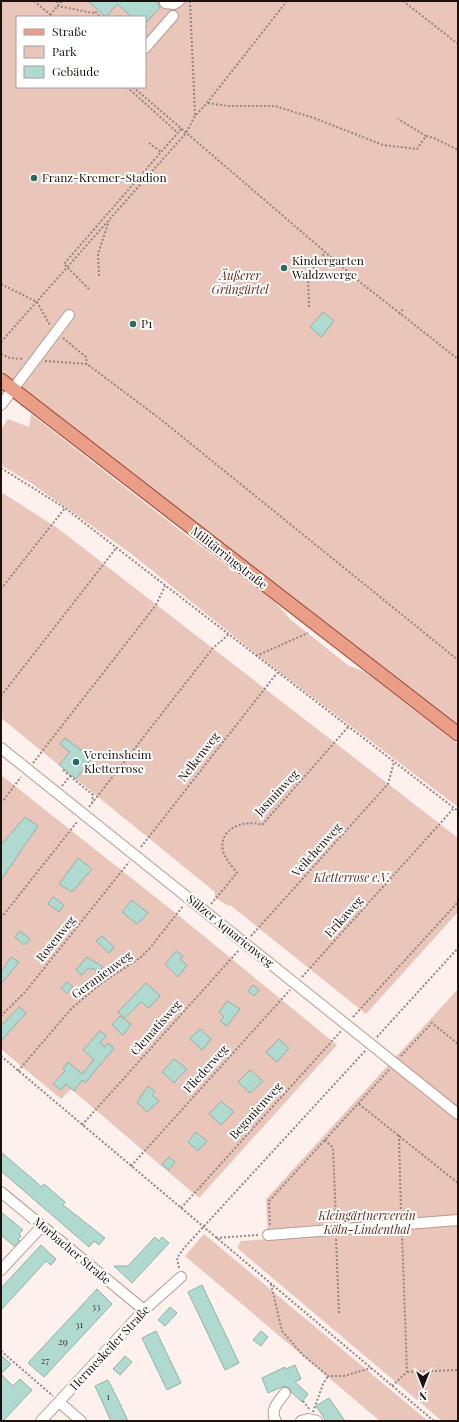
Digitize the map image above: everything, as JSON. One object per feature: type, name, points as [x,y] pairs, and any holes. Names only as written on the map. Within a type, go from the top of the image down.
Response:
[{"type":"main road","name":"Militärringstraße","points":[[1,380],[458,734]]},
{"type":"street","points":[[165,3],[174,4],[179,1]]},
{"type":"street","points":[[146,47],[174,16]]},
{"type":"street","points":[[1,405],[69,315]]},
{"type":"street","name":"Sülzer Aquarienweg","points":[[1,748],[458,1114]]},
{"type":"street","name":"Morbacher Straße","points":[[1,1192],[144,1310]]},
{"type":"street","points":[[269,1232],[458,1220]]},
{"type":"street","points":[[1,1270],[42,1226]]},
{"type":"street","name":"Hermeskeiler Straße","points":[[41,1421],[144,1310],[181,1277]]},
{"type":"street","points":[[276,1421],[274,1418],[274,1408],[285,1393]]},
{"type":"street","points":[[59,1402],[82,1421]]},
{"type":"street","points":[[301,1421],[313,1417]]},
{"type":"path","points":[[34,1],[50,15],[62,1]]},
{"type":"path","points":[[57,1],[58,6]]},
{"type":"path","points":[[190,1],[195,116]]},
{"type":"path","points":[[1,342],[186,133],[195,116],[207,103],[287,1]]},
{"type":"path","points":[[403,1],[458,44]]},
{"type":"path","points":[[58,6],[93,13],[95,11],[100,16]]},
{"type":"path","points":[[128,88],[178,133]]},
{"type":"path","points":[[134,88],[399,314],[458,359]]},
{"type":"path","points":[[207,103],[228,106],[275,106],[314,118],[383,145],[417,149],[426,136]]},
{"type":"path","points":[[398,119],[426,136],[434,138],[458,150]]},
{"type":"path","points":[[88,289],[64,264],[181,129]]},
{"type":"path","points":[[149,143],[161,152]]},
{"type":"path","points":[[99,276],[98,254],[110,219]]},
{"type":"path","points":[[309,307],[308,276],[325,252]]},
{"type":"path","points":[[1,284],[36,302],[55,332],[86,356],[87,364],[159,418],[458,660]]},
{"type":"path","points":[[399,314],[404,308]]},
{"type":"path","points":[[1,468],[65,508],[117,547],[228,635],[349,726],[458,812]]},
{"type":"path","points":[[1,589],[65,508]]},
{"type":"path","points":[[1,696],[117,547]]},
{"type":"path","points":[[42,751],[156,604],[165,586]]},
{"type":"path","points":[[256,656],[308,633],[316,625]]},
{"type":"path","points":[[97,796],[213,648],[228,635]]},
{"type":"path","name":"Nelkenweg","points":[[148,838],[277,673]]},
{"type":"path","name":"Jasminweg","points":[[216,898],[237,872],[223,851],[223,842],[227,834],[234,826],[246,822],[262,824],[349,726]]},
{"type":"path","name":"Veilchenweg","points":[[259,928],[388,784],[394,762]]},
{"type":"path","points":[[63,770],[93,795],[91,804]]},
{"type":"path","points":[[57,793],[70,776]]},
{"type":"path","points":[[1,803],[14,786]]},
{"type":"path","name":"Erikaweg","points":[[310,968],[454,808]]},
{"type":"path","points":[[1,918],[70,831]]},
{"type":"path","name":"Rosenweg","points":[[1,1016],[26,991],[122,871]]},
{"type":"path","points":[[360,1010],[458,902]]},
{"type":"path","name":"Geranienweg","points":[[18,1071],[72,1008],[103,982],[140,958],[150,948],[176,915]]},
{"type":"path","points":[[181,1277],[177,1258],[203,1227],[458,948]]},
{"type":"path","name":"Clematisweg","points":[[82,1125],[231,959]]},
{"type":"path","name":"Fliederweg","points":[[131,1166],[281,1000]]},
{"type":"path","points":[[394,1064],[432,1023],[458,1044]]},
{"type":"path","name":"Begonienweg","points":[[180,1208],[332,1040]]},
{"type":"path","points":[[1,1056],[215,1238],[434,1421]]},
{"type":"path","points":[[215,1238],[269,1232],[269,1201],[381,1079]]},
{"type":"path","points":[[359,1104],[458,1183]]},
{"type":"path","points":[[399,1135],[401,1219]]},
{"type":"path","points":[[325,1140],[333,1148],[336,1224]]},
{"type":"path","points":[[402,1229],[407,1372]]},
{"type":"path","points":[[336,1234],[339,1313]]},
{"type":"path","points":[[270,1284],[282,1331],[304,1356],[328,1376],[344,1376],[371,1368]]},
{"type":"path","points":[[1,1350],[59,1402]]},
{"type":"path","points":[[392,1386],[407,1372],[458,1370]]},
{"type":"path","points":[[313,1417],[323,1384],[328,1376]]},
{"type":"path","points":[[303,1401],[313,1417]]},
{"type":"green space","name":"Äußerer Grüngürtel","points":[[1,1],[458,1],[458,727],[1,373]]},
{"type":"green space","points":[[31,414],[182,532],[274,601],[291,620],[349,666],[365,672],[458,744],[458,807],[270,665],[129,552],[31,483],[1,465],[1,429],[8,419],[29,427]]},
{"type":"green space","name":"Kletterrose e.V.","points":[[1,492],[56,527],[458,838],[458,912],[366,1014],[230,905],[229,906],[215,898],[215,892],[1,718]]},
{"type":"green space","points":[[1,775],[178,915],[337,1045],[199,1198],[71,1089],[61,1099],[1,1049]]},
{"type":"green space","name":"Kleingärtnerverein Köln-Lindenthal","points":[[458,989],[458,1421],[442,1421],[237,1248],[241,1241],[268,1239],[266,1199]]},
{"type":"green space","points":[[204,1234],[428,1421],[380,1421],[185,1256]]},
{"type":"building","points":[[88,1],[156,1],[160,7],[146,23],[146,16],[131,16],[117,4],[107,16],[105,16]]},
{"type":"building","points":[[323,312],[334,321],[321,337],[310,327]]},
{"type":"building","name":"Vereinsheim Kletterrose","points":[[65,738],[92,758],[76,779],[59,765],[70,752],[60,744]]},
{"type":"building","points":[[25,817],[38,826],[1,880],[1,845]]},
{"type":"building","points":[[78,858],[92,869],[72,892],[59,884]]},
{"type":"building","points":[[53,897],[64,905],[59,912],[48,904]]},
{"type":"building","points":[[132,900],[148,913],[137,924],[122,912]]},
{"type":"building","points":[[20,931],[30,939],[24,945],[15,937]]},
{"type":"building","points":[[102,936],[114,947],[109,953],[96,941]]},
{"type":"building","points":[[176,951],[183,956],[180,959],[187,965],[178,977],[165,964]]},
{"type":"building","points":[[11,957],[19,962],[1,984],[1,972]]},
{"type":"building","points":[[87,957],[103,967],[98,973],[93,968],[91,970],[88,968],[82,975],[76,970]]},
{"type":"building","points":[[67,982],[73,987],[67,993],[61,988]]},
{"type":"building","points":[[146,983],[160,996],[149,1008],[141,1002],[125,1018],[118,1012]]},
{"type":"building","points":[[253,985],[259,990],[254,996],[248,991]]},
{"type":"building","points":[[227,1001],[240,1009],[227,1026],[220,1021],[224,1017],[219,1012]]},
{"type":"building","points":[[19,1007],[26,1013],[1,1041],[1,1026]]},
{"type":"building","points":[[120,1016],[131,1024],[123,1035],[112,1025]]},
{"type":"building","points":[[200,1029],[211,1039],[202,1050],[190,1039]]},
{"type":"building","points":[[100,1031],[106,1036],[100,1043],[105,1047],[108,1043],[114,1048],[85,1083],[82,1080],[74,1091],[66,1084],[61,1090],[53,1084],[65,1071],[63,1069],[68,1062],[82,1074],[94,1060],[83,1050]]},
{"type":"building","points":[[279,1039],[289,1048],[277,1062],[266,1052]]},
{"type":"building","points":[[174,1059],[187,1069],[174,1083],[162,1072]]},
{"type":"building","points":[[250,1070],[263,1081],[250,1093],[238,1082]]},
{"type":"building","points":[[148,1086],[155,1091],[152,1095],[159,1101],[147,1112],[137,1102]]},
{"type":"building","points":[[221,1101],[234,1112],[221,1125],[209,1114]]},
{"type":"building","points":[[196,1132],[207,1141],[198,1151],[188,1142]]},
{"type":"building","points":[[1,1152],[42,1187],[44,1184],[65,1202],[63,1205],[105,1238],[99,1245],[94,1241],[89,1247],[1,1171]]},
{"type":"building","points":[[169,1157],[175,1162],[169,1170],[162,1164]]},
{"type":"building","points":[[1,1212],[23,1230],[19,1234],[21,1236],[18,1239],[20,1241],[14,1246],[1,1235]]},
{"type":"building","points":[[155,1237],[159,1241],[162,1237],[169,1243],[132,1283],[114,1266],[128,1266]]},
{"type":"building","points":[[41,1245],[56,1259],[51,1265],[46,1261],[1,1310],[1,1288]]},
{"type":"building","points":[[202,1285],[239,1363],[225,1370],[188,1292]]},
{"type":"building","points":[[97,1289],[112,1304],[44,1377],[28,1363]]},
{"type":"building","points":[[170,1307],[177,1313],[165,1326],[158,1320]]},
{"type":"building","points":[[156,1331],[181,1383],[167,1390],[142,1338]]},
{"type":"building","points":[[261,1331],[268,1337],[261,1346],[253,1340]]},
{"type":"building","points":[[1,1355],[11,1364],[1,1374]]},
{"type":"building","points":[[125,1356],[132,1362],[120,1375],[113,1369]]},
{"type":"building","points":[[295,1365],[301,1379],[295,1382],[308,1394],[302,1402],[291,1392],[289,1388],[284,1386],[268,1393],[262,1378],[285,1367],[286,1369]]},
{"type":"building","points":[[1,1374],[13,1386],[20,1379],[32,1390],[3,1421],[1,1421]]},
{"type":"building","points":[[108,1380],[128,1421],[111,1421],[95,1386]]},
{"type":"building","points":[[329,1398],[345,1421],[326,1421],[316,1406]]},
{"type":"place","name":"Franz-Kremer-Stadion","points":[[34,178]]},
{"type":"place","name":"Kindergarten Waldzwerge","points":[[284,268]]},
{"type":"place","name":"P1","points":[[133,324]]},
{"type":"place","name":"Vereinsheim Kletterrose","points":[[76,762]]}]
